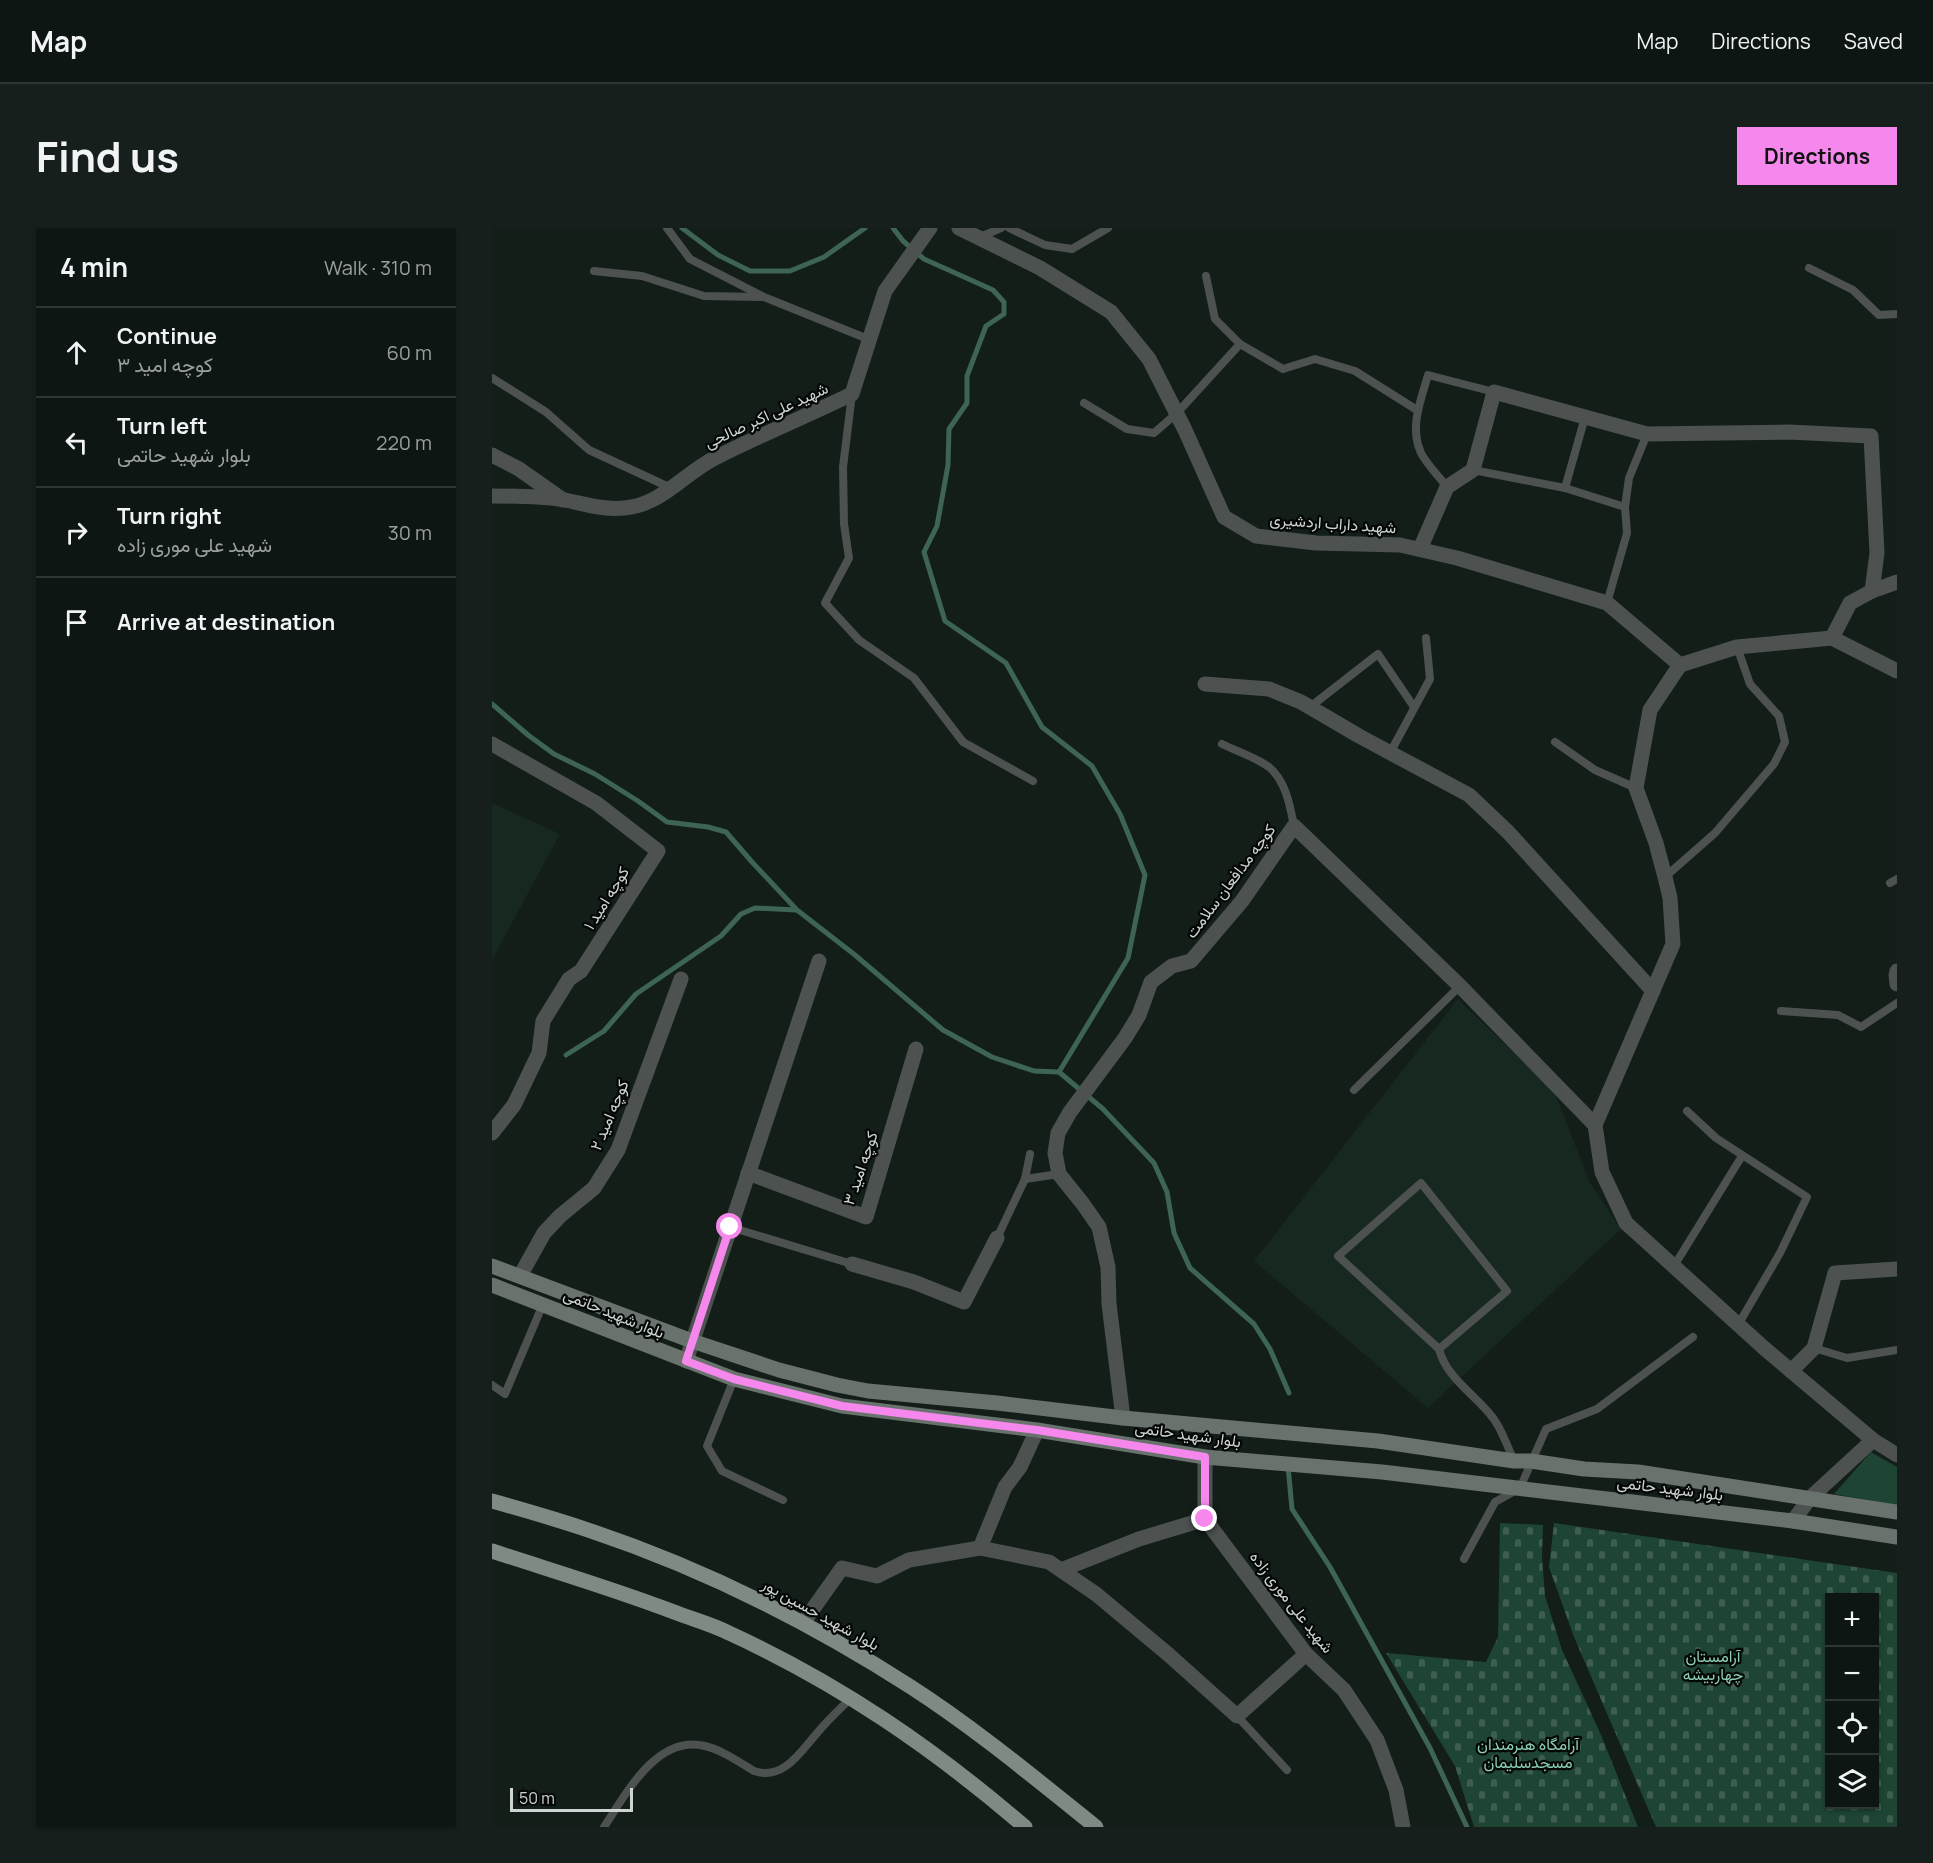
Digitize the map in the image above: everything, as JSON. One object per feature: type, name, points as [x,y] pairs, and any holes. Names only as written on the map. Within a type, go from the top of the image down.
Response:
[{"type":"main road","name":"بلوار شهید حاتمی","points":[[492,1266],[692,1341],[779,1370],[867,1391],[1123,1418],[1378,1441],[1514,1461],[1638,1472],[1897,1512]]},
{"type":"main road","name":"بلوار شهید حاتمی","points":[[492,1285],[734,1379],[842,1406],[1037,1430],[1205,1457],[1382,1472],[1793,1521],[1897,1537]]},
{"type":"main road","name":"بلوار شهيد حسین پور","points":[[492,1500],[589,1530],[672,1562],[750,1595],[837,1641],[912,1688],[995,1746],[1096,1827]]},
{"type":"main road","points":[[492,1551],[634,1597],[728,1632],[818,1677],[895,1724],[976,1784],[1025,1827]]},
{"type":"street","points":[[852,394],[885,291],[930,228]]},
{"type":"street","name":"شهید داراب اردشیری","points":[[959,228],[1040,268],[1111,312],[1149,358],[1177,413],[1224,517],[1256,536],[1316,543],[1400,545],[1420,549],[1607,603],[1680,665]]},
{"type":"street","points":[[1420,549],[1447,487],[1473,470],[1494,392],[1647,434],[1789,432],[1871,436],[1877,553],[1872,591]]},
{"type":"street","name":"شهید علی اکبر صالحی","points":[[492,496],[564,500],[599,508],[646,505],[673,489],[711,459],[852,394]]},
{"type":"street","points":[[492,455],[519,469],[564,500]]},
{"type":"street","points":[[1832,638],[1850,603],[1872,591],[1897,582]]},
{"type":"street","points":[[1897,671],[1832,638],[1737,647],[1680,665],[1650,710],[1636,788],[1656,843],[1670,898],[1673,944],[1595,1125],[1602,1172],[1626,1223],[1791,1371],[1873,1440],[1897,1455]]},
{"type":"street","points":[[1205,684],[1269,689],[1310,707],[1469,795],[1516,841],[1653,991]]},
{"type":"street","name":"کوچه امید ۱","points":[[492,744],[596,802],[658,851],[581,971],[569,979],[543,1021],[539,1053],[514,1105],[492,1133]]},
{"type":"street","name":"کوچه مدافعان سلامت","points":[[1059,1174],[1054,1153],[1058,1133],[1087,1087],[1125,1038],[1139,1015],[1150,982],[1172,966],[1191,961],[1242,901],[1294,826],[1460,986],[1595,1125]]},
{"type":"street","points":[[686,1361],[819,961]]},
{"type":"street","points":[[1897,971],[1897,984]]},
{"type":"street","name":"کوچه امید ۲","points":[[520,1276],[544,1233],[560,1216],[594,1188],[618,1150],[681,979]]},
{"type":"street","name":"کوچه امید ۳","points":[[748,1173],[866,1217],[916,1049]]},
{"type":"street","points":[[1059,1174],[1099,1227],[1108,1267],[1109,1304],[1123,1418]]},
{"type":"street","points":[[852,1264],[914,1282],[964,1302],[997,1238]]},
{"type":"street","points":[[1791,1371],[1814,1348],[1835,1273],[1897,1269]]},
{"type":"street","points":[[980,1548],[1005,1486],[1020,1467],[1037,1430]]},
{"type":"street","points":[[1793,1521],[1810,1498],[1873,1440]]},
{"type":"street","points":[[1061,1570],[1139,1539],[1205,1519],[1205,1457]]},
{"type":"street","name":"شهید علی موری زاده","points":[[1205,1519],[1306,1654],[1344,1690],[1377,1740],[1396,1790],[1403,1827]]},
{"type":"street","points":[[803,1623],[842,1568],[877,1576],[909,1560],[980,1548],[1049,1562],[1114,1610],[1237,1716],[1306,1654]]},
{"type":"lane","points":[[667,228],[690,259],[764,297],[868,339]]},
{"type":"lane","points":[[979,238],[1001,228]]},
{"type":"lane","points":[[1009,228],[1045,245],[1072,249],[1108,228]]},
{"type":"lane","points":[[1809,268],[1853,290],[1879,315],[1897,314]]},
{"type":"lane","points":[[594,271],[642,276],[704,296],[764,297]]},
{"type":"lane","points":[[1206,276],[1215,319],[1240,344],[1283,369],[1315,358],[1355,371],[1418,410]]},
{"type":"lane","points":[[1084,403],[1127,429],[1154,433],[1177,413],[1240,344]]},
{"type":"lane","points":[[1447,487],[1421,453],[1415,431],[1418,410],[1428,375],[1494,392]]},
{"type":"lane","points":[[492,378],[546,412],[589,450],[673,489]]},
{"type":"lane","points":[[852,394],[843,467],[844,524],[849,558],[825,603],[859,640],[914,678],[963,742],[1033,781]]},
{"type":"lane","points":[[1565,488],[1585,417]]},
{"type":"lane","points":[[1607,603],[1627,533],[1626,507],[1629,478],[1647,434]]},
{"type":"lane","points":[[1473,470],[1565,488],[1626,507]]},
{"type":"lane","points":[[1390,753],[1430,679],[1426,638]]},
{"type":"lane","points":[[1665,877],[1715,833],[1774,764],[1785,742],[1779,716],[1750,684],[1737,647]]},
{"type":"lane","points":[[1310,707],[1378,654],[1414,707]]},
{"type":"lane","points":[[1555,742],[1595,770],[1636,788]]},
{"type":"lane","points":[[1222,744],[1268,766],[1279,778],[1289,800],[1294,826]]},
{"type":"lane","points":[[1354,1090],[1460,986]]},
{"type":"lane","points":[[1781,1011],[1838,1015],[1861,1027],[1897,1003]]},
{"type":"lane","points":[[1687,1111],[1716,1138],[1807,1197],[1780,1253],[1738,1325]]},
{"type":"lane","points":[[997,1238],[1025,1179],[1029,1154]]},
{"type":"lane","points":[[1674,1266],[1742,1155]]},
{"type":"lane","points":[[1025,1179],[1059,1174]]},
{"type":"lane","points":[[1439,1349],[1507,1291],[1421,1183],[1338,1256],[1439,1349],[1442,1359],[1453,1376],[1495,1419],[1514,1461]]},
{"type":"lane","points":[[730,1227],[852,1264]]},
{"type":"lane","points":[[492,1385],[505,1394],[543,1304]]},
{"type":"lane","points":[[1464,1558],[1495,1502],[1520,1488],[1546,1429],[1598,1409],[1693,1337]]},
{"type":"lane","points":[[1814,1348],[1847,1358],[1897,1350]]},
{"type":"lane","points":[[734,1379],[707,1446],[722,1471],[783,1500]]},
{"type":"lane","points":[[604,1827],[630,1787],[663,1753],[673,1748],[695,1744],[721,1752],[759,1773],[773,1772],[785,1768],[794,1761],[851,1698]]},
{"type":"lane","points":[[1237,1716],[1287,1770]]},
{"type":"shaded area","points":[[492,803],[560,834],[492,960]]},
{"type":"shaded area","points":[[1458,999],[1554,1091],[1590,1183],[1621,1229],[1428,1408],[1254,1261]]},
{"type":"green space","points":[[1871,1452],[1897,1467],[1897,1505],[1834,1494]]},
{"type":"green space","name":"آرامگاه هنرمندان مسجدسلیمان","points":[[1500,1523],[1543,1525],[1542,1557],[1545,1596],[1562,1650],[1601,1735],[1638,1827],[1474,1827],[1455,1766],[1386,1653],[1486,1662],[1498,1637]]},
{"type":"green space","name":"آرامستان چهاربیشه","points":[[1554,1523],[1897,1573],[1897,1827],[1656,1827],[1574,1637],[1549,1567]]},
{"type":"waterway","points":[[682,228],[718,255],[750,271],[790,271],[824,257],[865,228]]},
{"type":"waterway","points":[[893,228],[903,241],[924,259],[993,290],[1004,302],[1004,314],[986,326],[967,376],[967,403],[949,429],[948,465],[937,526],[924,552],[945,621],[1006,663],[1042,727],[1092,766],[1120,814],[1145,875],[1128,958],[1059,1072]]},
{"type":"waterway","points":[[492,704],[554,754],[595,774],[667,822],[708,827],[726,832],[797,910],[855,955],[943,1030],[992,1057],[1034,1071],[1059,1072],[1103,1109],[1154,1163],[1167,1192],[1174,1233],[1190,1268],[1254,1324],[1270,1349],[1289,1393]]},
{"type":"waterway","points":[[566,1055],[604,1031],[636,994],[721,936],[741,914],[755,908],[796,910]]},
{"type":"waterway","points":[[1288,1466],[1292,1509],[1330,1567],[1430,1748],[1467,1827]]},
{"type":"route","points":[[730,1227],[686,1361],[734,1379],[842,1406],[1037,1430],[1205,1457],[1205,1519]]}]
